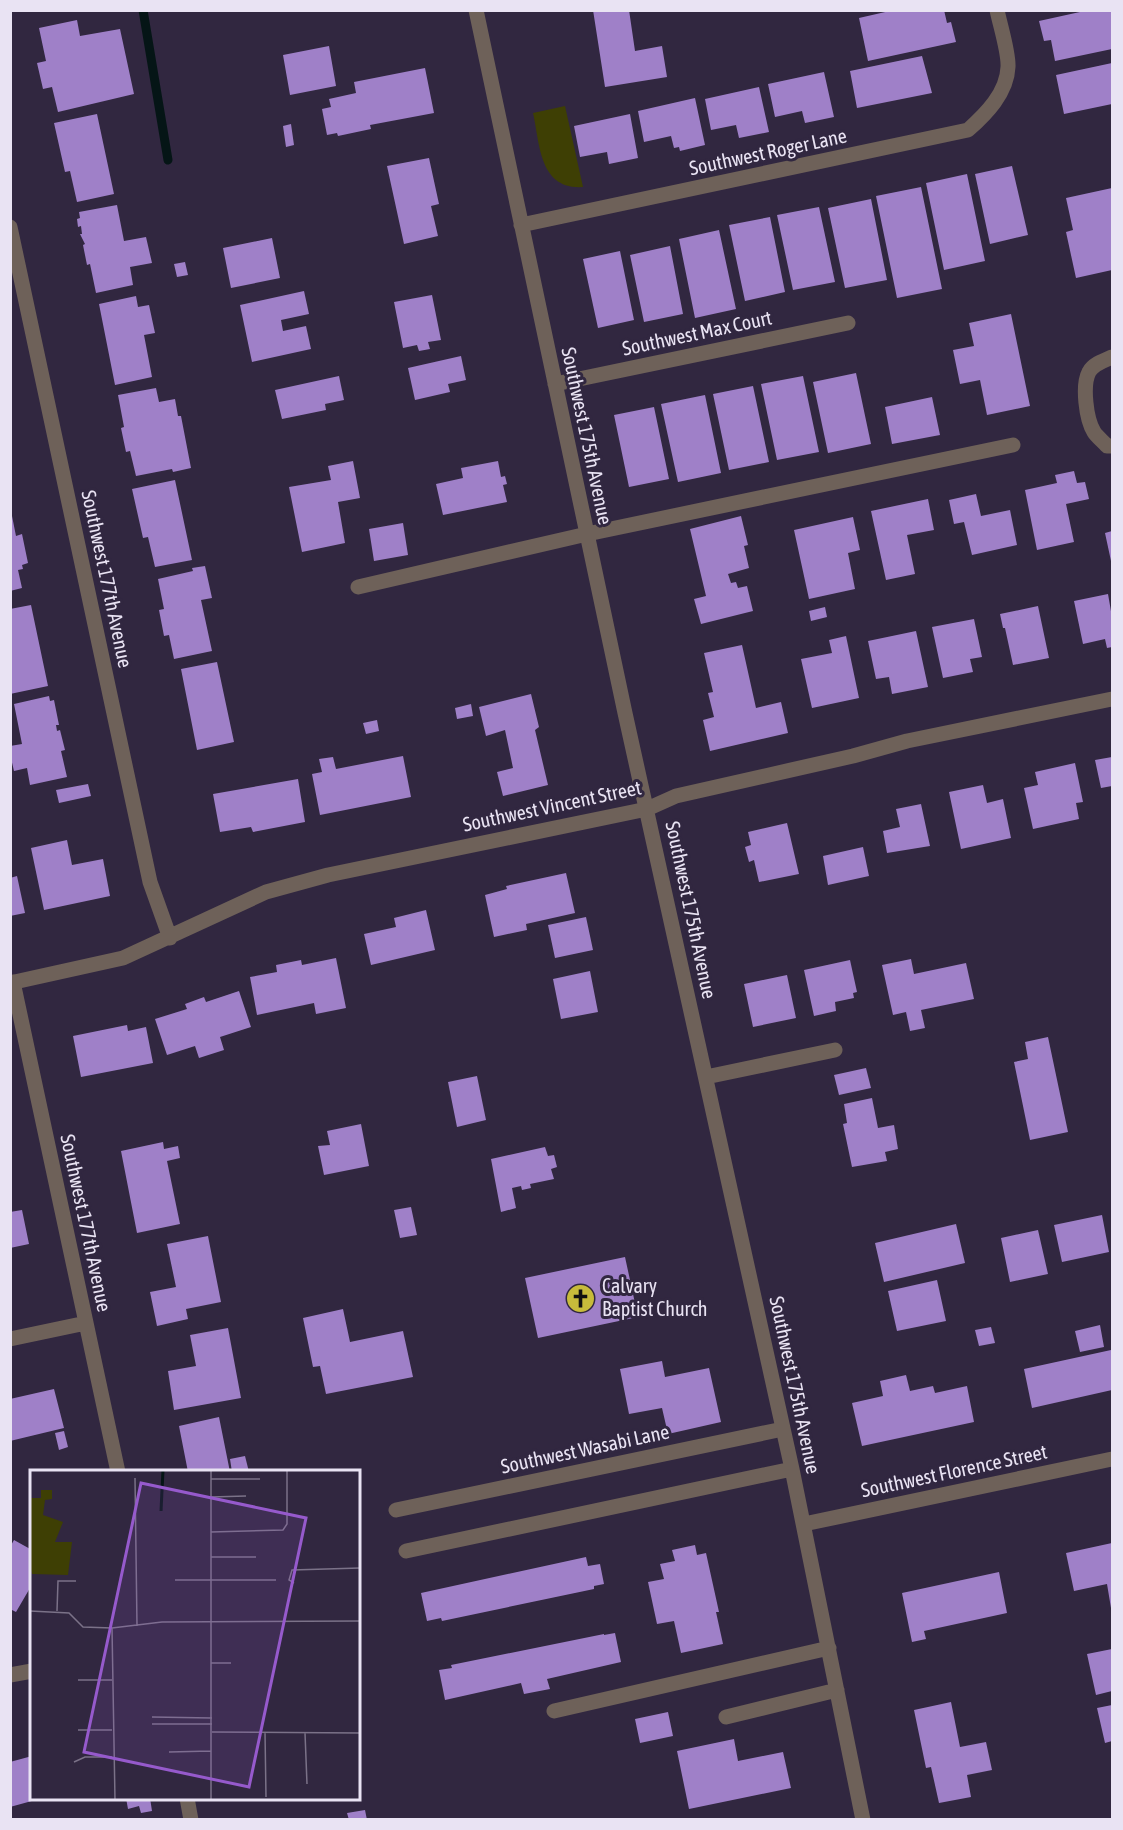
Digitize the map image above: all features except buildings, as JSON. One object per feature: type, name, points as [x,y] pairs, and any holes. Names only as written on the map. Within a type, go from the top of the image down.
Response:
[{"type":"street","name":"Southwest 175th Avenue","points":[[476,10],[587,534],[804,1524],[863,1820]]},
{"type":"street","name":"Southwest Roger Lane","points":[[521,225],[968,130],[987,112],[1004,88],[1008,66],[997,10]]},
{"type":"street","name":"Southwest 177th Avenue","points":[[10,228],[150,882],[170,938]]},
{"type":"street","name":"Southwest Max Court","points":[[555,384],[848,323]]},
{"type":"street","points":[[1113,357],[1101,361],[1089,372],[1086,390],[1087,411],[1094,432],[1107,446],[1113,446]]},
{"type":"street","points":[[358,587],[587,534],[1013,445]]},
{"type":"street","name":"Southwest Vincent Street","points":[[12,983],[123,958],[266,892],[328,875],[647,809],[676,796],[853,756],[907,741],[1113,699]]},
{"type":"street","name":"Southwest 177th Avenue","points":[[12,983],[118,1470]]},
{"type":"street","points":[[706,1077],[835,1050]]},
{"type":"street","points":[[10,1339],[86,1323]]},
{"type":"street","name":"Southwest Wasabi Lane","points":[[396,1510],[783,1429]]},
{"type":"street","name":"Southwest Florence Street","points":[[804,1524],[1113,1460]]},
{"type":"street","points":[[406,1551],[792,1469]]},
{"type":"street","points":[[554,1711],[829,1648]]},
{"type":"street","points":[[10,1675],[30,1671]]},
{"type":"street","points":[[726,1717],[837,1690]]},
{"type":"street","points":[[187,1800],[191,1820]]},
{"type":"shaded area","points":[[565,106],[583,187],[569,186],[558,181],[544,163],[540,151],[533,113]]},
{"type":"waterway","points":[[143,10],[168,160]]},
{"type":"place","name":"Calvary Baptist Church","points":[[581,1298]]}]
